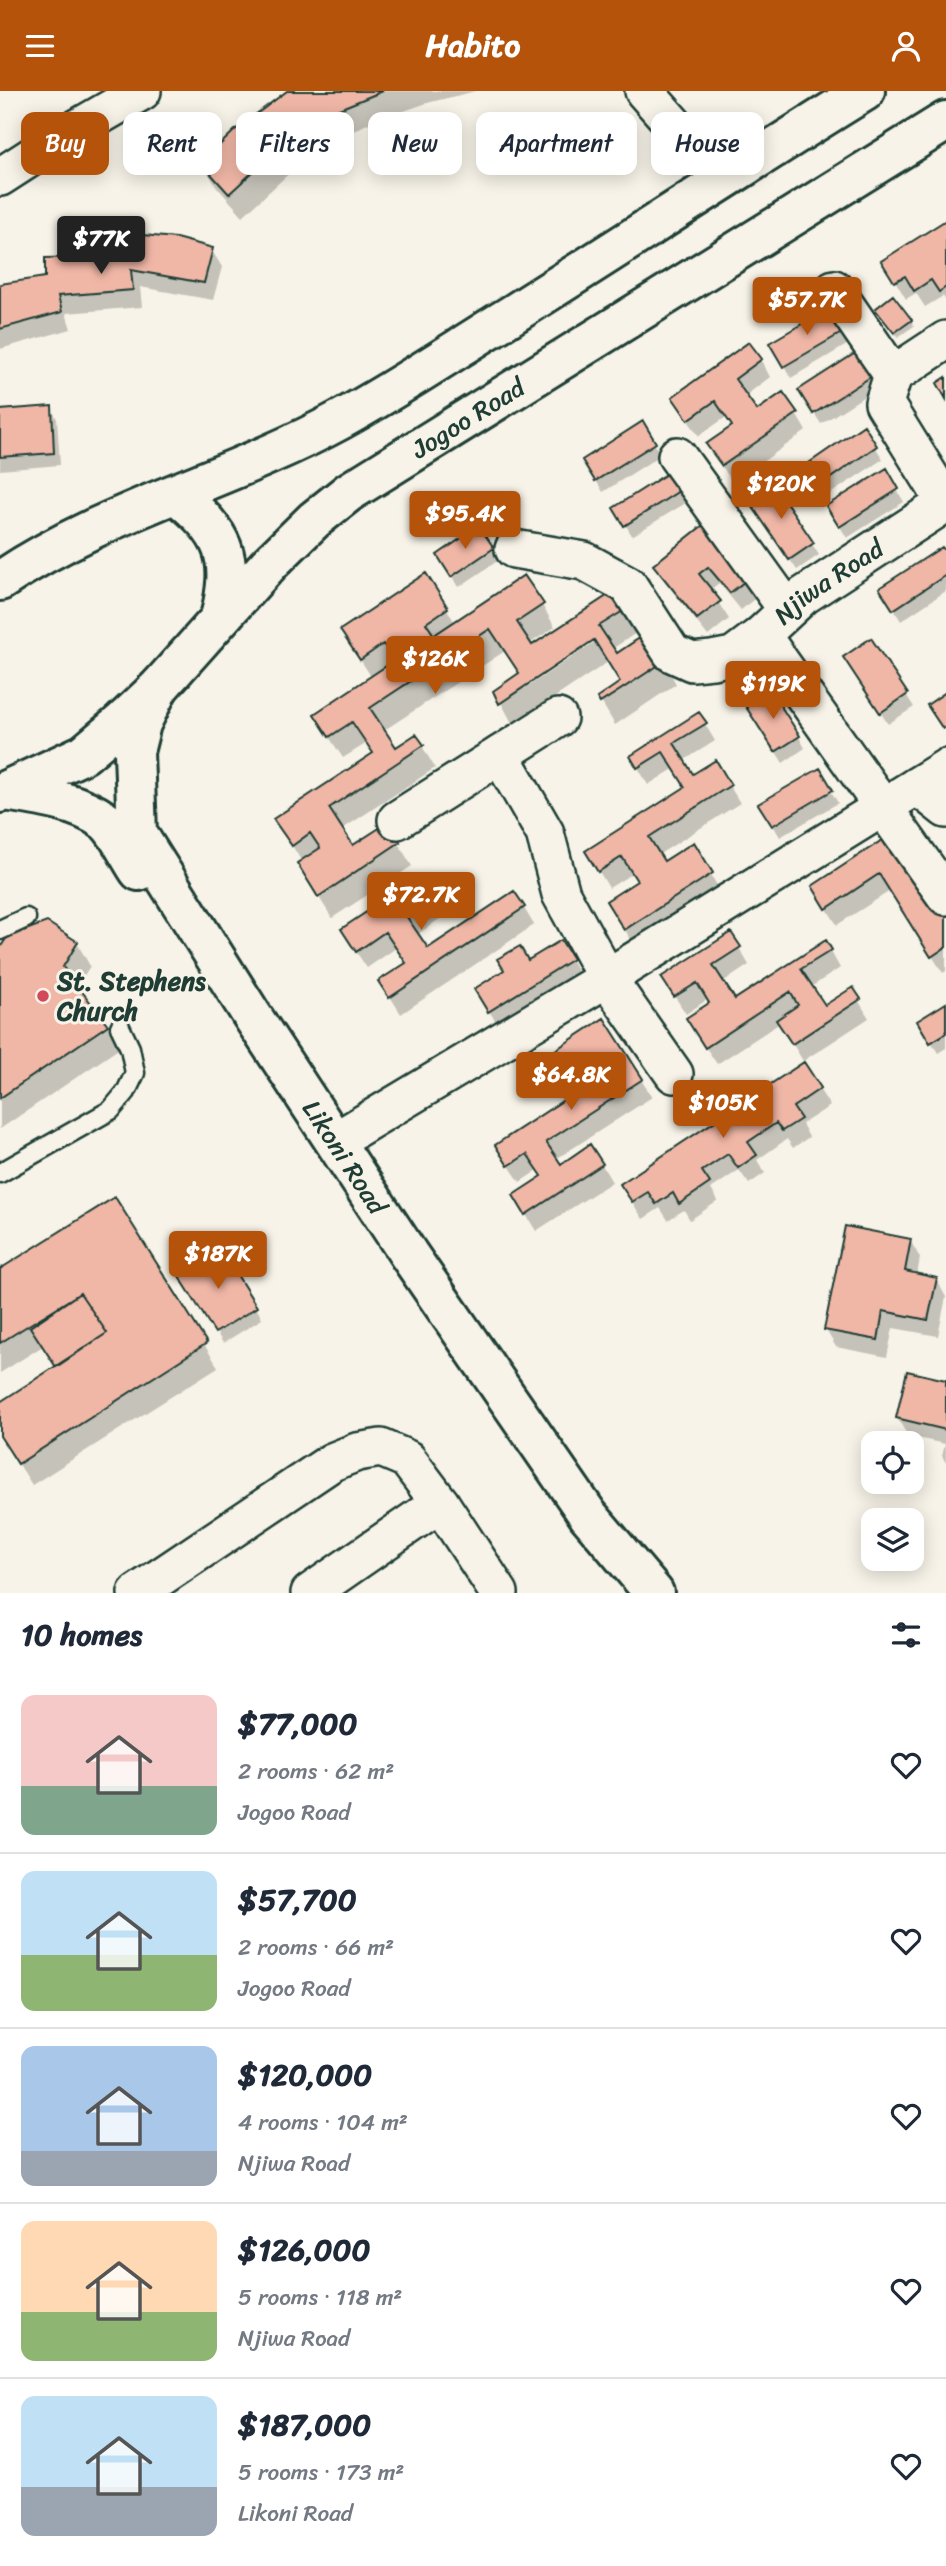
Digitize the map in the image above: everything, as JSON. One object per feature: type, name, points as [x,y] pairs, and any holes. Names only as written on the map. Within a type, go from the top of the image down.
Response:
[{"type":"main road","points":[[0,581],[57,547],[120,516],[260,460],[340,421],[865,91]]},
{"type":"main road","name":"Jogoo Road","points":[[2,792],[83,754],[122,722],[159,687],[278,555],[314,520],[349,492],[946,121]]},
{"type":"main road","points":[[176,494],[215,532],[224,550],[228,567],[220,618]]},
{"type":"main road","name":"Likoni Road","points":[[159,687],[141,724],[134,752],[137,833],[251,1014],[409,1255],[588,1515],[654,1593]]},
{"type":"main road","name":"Likoni Road","points":[[2,792],[45,798],[106,821],[436,1328],[628,1593]]},
{"type":"street","points":[[0,177],[142,91]]},
{"type":"street","points":[[644,91],[722,179]]},
{"type":"street","points":[[834,289],[892,375]]},
{"type":"street","points":[[946,340],[892,375],[884,403],[946,503]]},
{"type":"street","points":[[677,456],[788,609]]},
{"type":"street","name":"Njiwa Road","points":[[514,549],[584,561],[628,585],[672,653],[692,662],[733,656],[761,635],[803,596],[946,503]]},
{"type":"street","points":[[761,635],[946,896]]},
{"type":"street","points":[[397,820],[558,718]]},
{"type":"street","points":[[500,755],[545,833],[561,894],[607,978],[674,1075]]},
{"type":"street","points":[[335,1142],[607,978],[931,777],[946,809]]},
{"type":"street","points":[[137,1593],[332,1462],[356,1452],[381,1448],[407,1459],[440,1503],[499,1593]]},
{"type":"street","points":[[310,1593],[440,1503]]},
{"type":"lane","points":[[0,930],[26,918]]},
{"type":"lane","points":[[0,1173],[111,1110],[126,1092],[135,1073],[130,1048],[120,1027]]},
{"type":"building","points":[[287,91],[383,91],[332,112],[259,112]]},
{"type":"building","points":[[235,130],[236,175],[250,175],[229,194],[212,175],[222,175],[222,143]]},
{"type":"building","points":[[946,220],[946,287],[939,292],[931,280],[914,291],[905,276],[894,282],[881,261]]},
{"type":"building","points":[[131,234],[176,238],[213,248],[204,283],[131,270],[133,290],[58,296],[62,312],[0,329],[0,284],[45,277],[45,258],[129,256]]},
{"type":"building","points":[[893,295],[912,320],[894,333],[875,309]]},
{"type":"building","points":[[831,307],[845,331],[783,367],[769,343]]},
{"type":"building","points":[[749,342],[762,359],[735,379],[757,410],[783,392],[798,413],[722,466],[706,444],[732,426],[715,401],[688,420],[672,397]]},
{"type":"building","points":[[857,352],[872,376],[813,414],[798,390]]},
{"type":"building","points":[[946,377],[946,399],[937,383]]},
{"type":"building","points":[[52,406],[54,453],[0,457],[0,410]]},
{"type":"building","points":[[643,421],[656,443],[595,481],[582,460]]},
{"type":"building","points":[[864,425],[877,446],[816,488],[803,467]]},
{"type":"building","points":[[676,468],[687,486],[624,526],[613,508]]},
{"type":"building","points":[[887,468],[899,489],[839,527],[826,506]]},
{"type":"building","points":[[773,483],[814,543],[789,560],[748,500]]},
{"type":"building","points":[[712,518],[755,573],[730,593],[708,567],[699,574],[721,601],[697,619],[653,565]]},
{"type":"building","points":[[479,526],[494,548],[451,577],[437,555]]},
{"type":"building","points":[[942,547],[946,552],[946,575],[893,610],[879,588]]},
{"type":"building","points":[[426,573],[448,608],[426,623],[434,635],[524,575],[544,604],[517,622],[532,645],[619,588],[631,606],[599,626],[617,653],[647,633],[665,661],[600,703],[597,698],[620,682],[594,640],[499,704],[493,691],[519,673],[490,629],[370,708],[396,747],[416,734],[424,745],[329,808],[353,845],[387,823],[400,842],[318,897],[297,863],[320,848],[310,833],[292,846],[273,819],[373,753],[352,722],[329,737],[314,714],[395,660],[383,644],[360,660],[340,630]]},
{"type":"building","points":[[871,638],[908,694],[880,713],[843,657]]},
{"type":"building","points":[[771,691],[800,736],[775,752],[746,707]]},
{"type":"building","points":[[946,692],[946,727],[943,729],[927,705]]},
{"type":"building","points":[[699,712],[707,723],[674,743],[693,774],[716,760],[731,785],[649,837],[664,861],[694,842],[713,873],[624,930],[606,901],[637,881],[622,857],[598,872],[585,851],[685,787],[663,752],[637,768],[630,756]]},
{"type":"building","points":[[820,768],[833,790],[772,826],[758,804]]},
{"type":"building","points":[[893,833],[946,915],[946,947],[931,957],[879,874],[826,909],[812,886]]},
{"type":"building","points":[[422,875],[437,897],[407,917],[428,948],[514,891],[525,907],[389,998],[378,981],[406,963],[385,932],[356,952],[341,929]]},
{"type":"building","name":"St. Stephens Church","points":[[47,922],[78,942],[63,967],[108,1025],[0,1098],[0,948],[7,937]]},
{"type":"building","points":[[731,932],[741,947],[713,965],[735,999],[826,940],[832,950],[801,969],[825,1005],[853,987],[861,999],[792,1044],[776,1020],[798,1005],[790,992],[705,1048],[686,1018],[709,1003],[697,983],[674,997],[661,977]]},
{"type":"building","points":[[561,940],[573,959],[488,1012],[474,989],[504,970],[497,959],[520,946],[528,960]]},
{"type":"building","points":[[946,1003],[946,1033],[930,1043],[917,1021]]},
{"type":"building","points":[[604,1018],[643,1079],[546,1142],[561,1164],[590,1144],[603,1164],[525,1215],[513,1195],[542,1176],[527,1154],[508,1166],[495,1145],[585,1086],[569,1061],[546,1076],[537,1062]]},
{"type":"building","points":[[804,1062],[821,1088],[793,1107],[801,1119],[782,1131],[776,1123],[748,1142],[757,1155],[738,1168],[728,1154],[702,1171],[710,1183],[679,1204],[673,1193],[656,1204],[648,1192],[632,1202],[620,1184]]},
{"type":"building","points":[[115,1197],[207,1343],[18,1464],[0,1436],[0,1402],[107,1333],[80,1293],[0,1343],[0,1269]]},
{"type":"building","points":[[845,1226],[911,1239],[905,1271],[937,1278],[928,1320],[883,1311],[878,1340],[824,1330]]},
{"type":"building","points":[[221,1249],[257,1307],[215,1333],[179,1276]]},
{"type":"building","points":[[80,1293],[107,1333],[56,1367],[30,1327]]},
{"type":"building","points":[[907,1371],[946,1380],[946,1430],[896,1418]]},
{"type":"place","name":"St. Stephens Church","points":[[43,996]]}]
